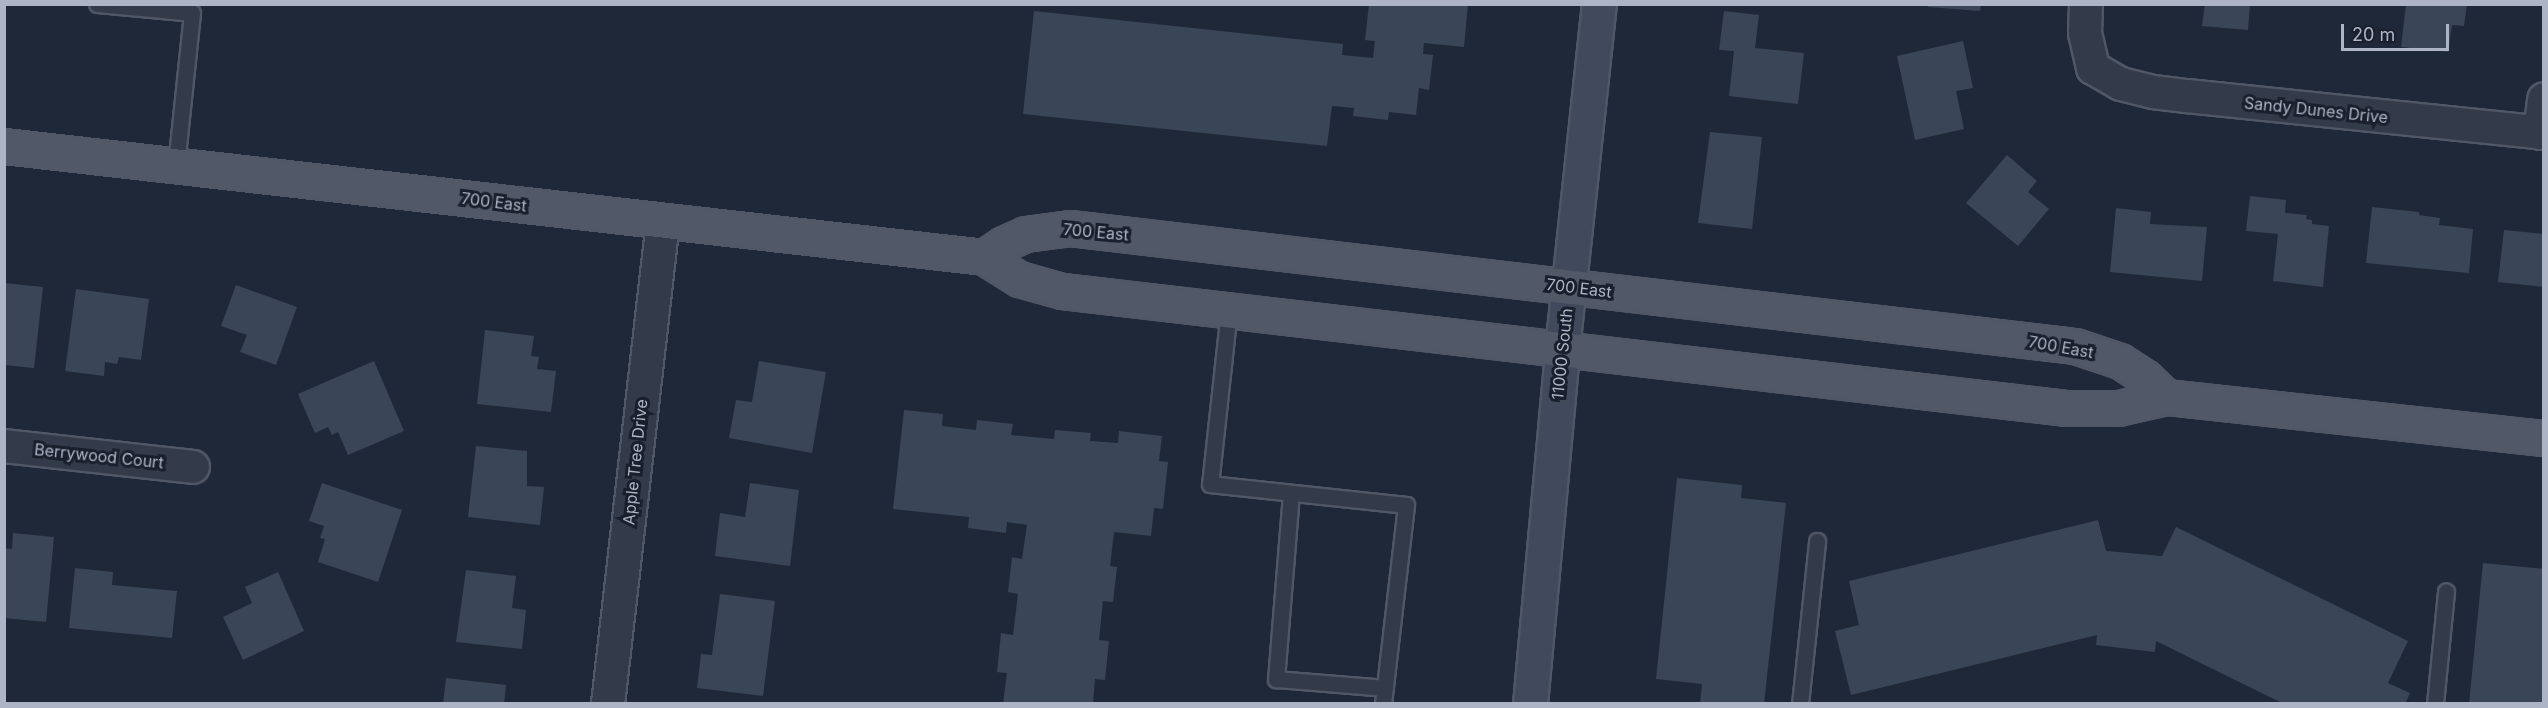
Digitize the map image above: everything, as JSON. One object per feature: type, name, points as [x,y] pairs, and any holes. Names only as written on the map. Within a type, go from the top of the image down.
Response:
[{"type":"main road","name":"700 East","points":[[4,146],[984,257],[1019,279],[1051,288],[2067,408],[2118,408],[2166,397],[2544,438]]},
{"type":"main road","name":"700 East","points":[[984,257],[1003,244],[1025,234],[1070,228],[2075,346],[2120,361],[2145,377],[2166,397]]},
{"type":"street","name":"11000 South","points":[[1530,704],[1562,349],[1599,4]]},
{"type":"street","name":"Sandy Dunes Drive","points":[[2086,4],[2085,33],[2093,68],[2121,84],[2153,92],[2542,133]]},
{"type":"street","points":[[2542,133],[2544,99]]},
{"type":"street","name":"Apple Tree Drive","points":[[608,704],[663,221]]},
{"type":"street","name":"Berrywood Court","points":[[4,446],[193,467]]},
{"type":"lane","points":[[97,4],[192,13],[176,165]]},
{"type":"lane","points":[[1229,310],[1210,484],[1406,505],[1384,696],[1276,679],[1291,493]]},
{"type":"lane","points":[[1800,704],[1817,541]]},
{"type":"lane","points":[[2434,704],[2446,592]]},
{"type":"building","points":[[1369,4],[1468,4],[1464,47],[1424,43],[1423,54],[1433,55],[1429,90],[1419,88],[1416,115],[1389,112],[1388,120],[1353,116],[1354,108],[1332,106],[1327,146],[1023,114],[1034,11],[1343,44],[1342,55],[1373,58],[1375,41],[1365,40]]},
{"type":"building","points":[[1928,4],[1981,4],[1980,11],[1928,7]]},
{"type":"building","points":[[2205,4],[2250,4],[2248,30],[2202,26]]},
{"type":"building","points":[[2406,4],[2467,4],[2464,26],[2452,25],[2448,52],[2401,47]]},
{"type":"building","points":[[1724,11],[1759,15],[1755,48],[1804,53],[1798,104],[1729,96],[1734,51],[1719,50]]},
{"type":"building","points":[[1963,41],[1973,88],[1956,91],[1964,129],[1915,140],[1897,56]]},
{"type":"building","points":[[1710,132],[1762,137],[1752,229],[1698,223]]},
{"type":"building","points":[[2007,155],[2037,181],[2028,192],[2049,209],[2018,246],[1966,203]]},
{"type":"building","points":[[2250,196],[2286,200],[2285,213],[2307,215],[2306,219],[2312,220],[2312,224],[2329,226],[2323,287],[2273,281],[2278,234],[2246,231]]},
{"type":"building","points":[[2372,207],[2419,212],[2419,215],[2440,218],[2439,225],[2473,229],[2469,273],[2366,263]]},
{"type":"building","points":[[2116,208],[2151,212],[2150,224],[2207,227],[2202,281],[2110,272]]},
{"type":"building","points":[[2504,230],[2544,234],[2544,287],[2498,282]]},
{"type":"building","points":[[4,283],[43,287],[34,368],[4,365]]},
{"type":"building","points":[[236,285],[297,307],[276,365],[240,352],[247,335],[221,326]]},
{"type":"building","points":[[76,289],[149,299],[141,360],[119,357],[117,364],[105,362],[104,376],[65,371]]},
{"type":"building","points":[[485,330],[534,336],[531,356],[539,357],[537,369],[556,371],[551,412],[477,404]]},
{"type":"building","points":[[374,361],[404,431],[348,455],[338,432],[332,435],[328,427],[315,433],[298,394]]},
{"type":"building","points":[[759,361],[826,372],[812,453],[729,438],[736,400],[752,402]]},
{"type":"building","points":[[904,410],[943,414],[942,426],[976,430],[977,420],[1013,424],[1011,435],[1054,439],[1055,430],[1091,433],[1090,441],[1118,443],[1119,431],[1162,436],[1159,461],[1168,462],[1163,509],[1154,508],[1151,536],[1114,532],[1110,566],[1117,567],[1113,602],[1103,601],[1099,640],[1109,641],[1105,680],[1095,679],[1093,704],[1003,704],[1007,673],[997,672],[1001,633],[1013,635],[1018,594],[1008,592],[1012,557],[1022,559],[1027,525],[1007,522],[1006,533],[968,528],[969,517],[893,509]]},
{"type":"building","points":[[476,446],[527,451],[527,486],[544,487],[540,525],[468,517]]},
{"type":"building","points":[[1677,478],[1742,485],[1741,498],[1786,503],[1764,704],[1700,704],[1702,684],[1656,679]]},
{"type":"building","points":[[322,483],[402,510],[378,582],[318,562],[325,539],[320,538],[324,526],[309,521]]},
{"type":"building","points":[[750,483],[799,490],[790,566],[715,556],[720,513],[745,517]]},
{"type":"building","points":[[2098,520],[2106,551],[2162,556],[2176,527],[2408,641],[2388,683],[2410,693],[2405,704],[2284,704],[2156,641],[2155,652],[2096,645],[2097,635],[1851,695],[1835,631],[1859,625],[1849,581]]},
{"type":"building","points":[[13,533],[54,537],[46,622],[4,618],[4,548],[12,549]]},
{"type":"building","points":[[2483,563],[2544,569],[2544,704],[2469,704]]},
{"type":"building","points":[[75,568],[113,572],[112,585],[177,591],[172,638],[69,628]]},
{"type":"building","points":[[466,570],[516,576],[512,608],[526,610],[522,649],[456,642]]},
{"type":"building","points":[[278,572],[304,631],[243,660],[223,617],[252,603],[245,587]]},
{"type":"building","points":[[720,594],[775,601],[763,696],[697,688],[701,654],[712,655]]},
{"type":"building","points":[[446,678],[506,685],[504,704],[443,704]]}]
